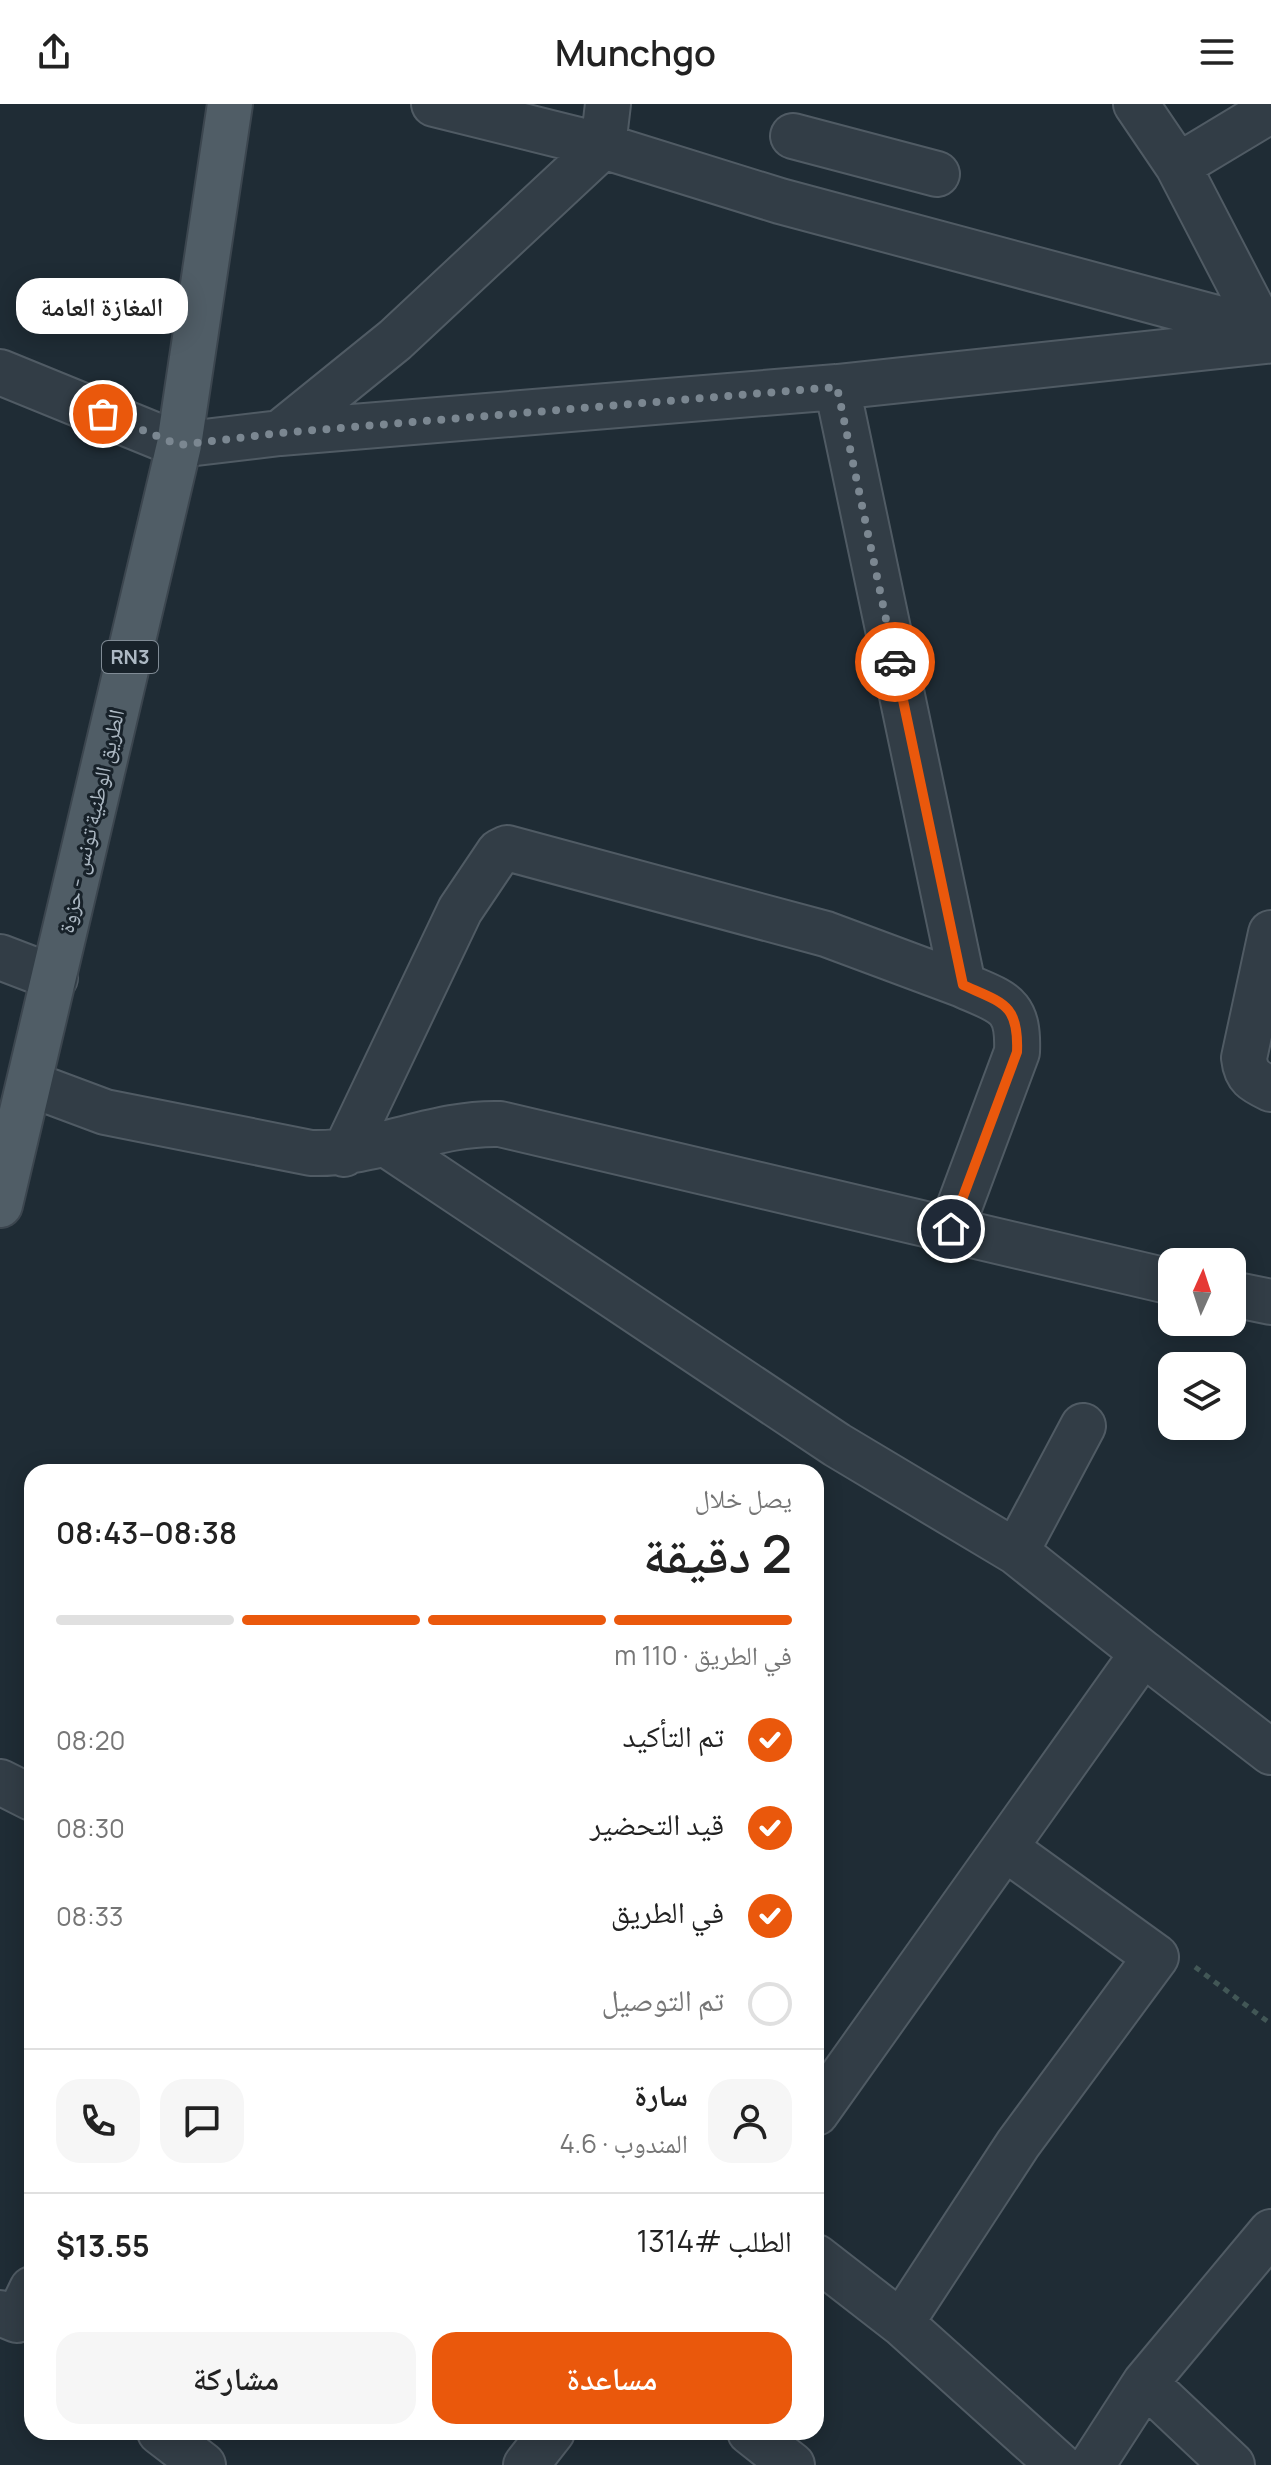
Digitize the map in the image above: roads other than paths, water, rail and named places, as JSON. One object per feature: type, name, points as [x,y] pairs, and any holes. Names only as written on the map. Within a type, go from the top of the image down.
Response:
[{"type":"main road","name":"الطريق الوطنية تونس - حزوة","points":[[0,1205],[179,445],[230,104]]},
{"type":"street","points":[[434,104],[606,125],[780,201],[1268,332]]},
{"type":"street","points":[[1136,104],[1178,166],[1268,332]]},
{"type":"street","points":[[1178,166],[1271,110]]},
{"type":"street","points":[[780,201],[795,120],[937,174]]},
{"type":"street","points":[[280,433],[395,340],[606,125]]},
{"type":"street","points":[[0,372],[179,445],[280,433],[837,387],[1268,332]]},
{"type":"street","points":[[837,387],[963,985]]},
{"type":"street","points":[[344,1154],[460,910],[499,852],[507,848],[826,934],[963,985],[1008,1006],[1018,1025],[1017,1052],[951,1229]]},
{"type":"street","points":[[1271,933],[1244,1058],[1245,1070],[1253,1080],[1271,1089]]},
{"type":"street","points":[[0,957],[55,978]]},
{"type":"street","points":[[30,1084],[105,1112],[311,1153],[344,1154],[441,1128],[500,1124],[1158,1279]]},
{"type":"street","points":[[386,1144],[837,1445],[1016,1552],[1271,1752]]},
{"type":"street","points":[[1246,1297],[1271,1302]]},
{"type":"street","points":[[1016,1552],[1083,1426]]},
{"type":"street","points":[[824,2102],[1143,1653]]},
{"type":"street","points":[[0,1782],[24,1794]]},
{"type":"street","points":[[901,2323],[1018,2144],[1156,1957],[1005,1848]]},
{"type":"street","points":[[1092,2465],[1145,2383],[1271,2232]]},
{"type":"street","points":[[824,2263],[901,2323],[1059,2465]]},
{"type":"street","points":[[1145,2383],[1232,2465]]},
{"type":"street","points":[[170,2440],[203,2465]]},
{"type":"street","points":[[526,2465],[546,2440]]},
{"type":"street","points":[[760,2440],[792,2465]]},
{"type":"place","name":"المغازة العامة","points":[[103,414]]}]
